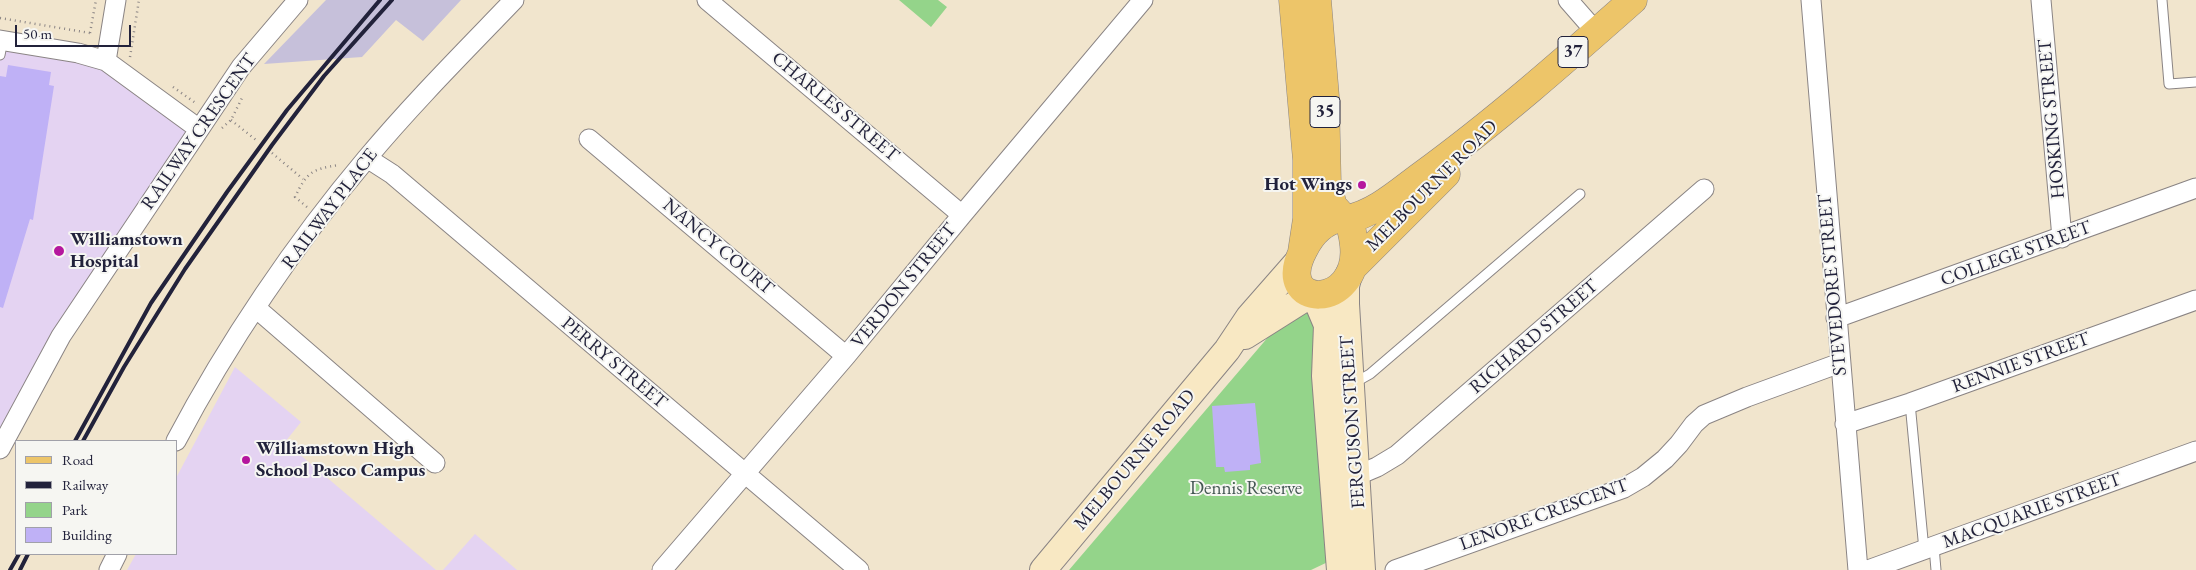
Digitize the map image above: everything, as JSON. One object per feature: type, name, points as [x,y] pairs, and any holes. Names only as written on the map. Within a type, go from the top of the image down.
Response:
[{"type":"main road","name":"35","points":[[1293,0],[1307,160],[1308,219],[1297,271],[1297,282],[1303,291],[1310,295]]},
{"type":"main road","name":"35","points":[[1317,0],[1325,97],[1327,184],[1334,206],[1340,216],[1346,219],[1352,231],[1354,244],[1351,271]]},
{"type":"main road","name":"MELBOURNE ROAD","points":[[1346,219],[1363,214],[1386,202],[1513,105],[1633,0]]},
{"type":"main road","name":"MELBOURNE ROAD","points":[[1351,271],[1513,105]]},
{"type":"main road","points":[[1301,256],[1317,230],[1334,220],[1346,219]]},
{"type":"main road","points":[[1310,295],[1322,295],[1334,291],[1344,283],[1351,271]]},
{"type":"street","points":[[106,61],[116,0]]},
{"type":"street","name":"RAILWAY CRESCENT","points":[[0,449],[61,336],[199,128],[241,67],[298,0]]},
{"type":"street","name":"RAILWAY PLACE","points":[[177,440],[256,308],[320,218],[367,158],[514,0]]},
{"type":"street","name":"CHARLES STREET","points":[[707,0],[962,215]]},
{"type":"street","name":"VERDON STREET","points":[[662,570],[846,356],[1143,0]]},
{"type":"street","points":[[1568,0],[1596,32]]},
{"type":"street","name":"STEVEDORE STREET","points":[[1810,0],[1858,570]]},
{"type":"street","name":"HOSKING STREET","points":[[2041,0],[2062,238]]},
{"type":"street","points":[[1,45],[78,53],[106,61],[199,128]]},
{"type":"street","name":"NANCY COURT","points":[[589,139],[846,356]]},
{"type":"street","name":"PERRY STREET","points":[[367,158],[392,174],[859,570]]},
{"type":"street","name":"COLLEGE STREET","points":[[1836,318],[2062,238],[2196,188]]},
{"type":"street","name":"RICHARD STREET","points":[[1358,475],[1377,467],[1397,455],[1704,190]]},
{"type":"street","name":"MELBOURNE ROAD","points":[[1043,570],[1227,350],[1249,317],[1301,256]]},
{"type":"street","name":"FERGUSON STREET","points":[[1351,271],[1346,286],[1346,304],[1358,475],[1362,570]]},
{"type":"street","name":"MELBOURNE ROAD","points":[[1227,350],[1263,323],[1310,295]]},
{"type":"street","name":"FERGUSON STREET","points":[[1310,295],[1320,306],[1326,325],[1325,376],[1340,570]]},
{"type":"street","name":"RENNIE STREET","points":[[1845,424],[1910,403],[2196,300]]},
{"type":"street","points":[[256,308],[435,463]]},
{"type":"street","name":"LENORE CRESCENT","points":[[1395,570],[1624,488],[1643,478],[1665,459],[1694,424],[1704,415],[1746,397],[1840,363]]},
{"type":"street","name":"MACQUARIE STREET","points":[[1868,570],[2196,451]]},
{"type":"street","points":[[109,570],[117,555]]},
{"type":"lane","points":[[2162,0],[2169,84],[2196,82]]},
{"type":"lane","points":[[1351,384],[1370,374],[1580,194]]},
{"type":"lane","points":[[1910,403],[1929,548],[1936,570]]},
{"type":"path","points":[[137,62],[130,57],[139,0]]},
{"type":"path","points":[[0,18],[90,33]]},
{"type":"path","points":[[167,83],[197,104]]},
{"type":"path","points":[[231,120],[256,140]]},
{"type":"path","points":[[272,153],[304,180]]},
{"type":"path","points":[[320,218],[295,197],[304,180],[316,169],[367,158]]},
{"type":"shaded area","points":[[326,0],[461,0],[423,41],[396,20],[362,57],[264,64]]},
{"type":"shaded area","name":"Williamstown Hospital","points":[[0,40],[78,53],[199,129],[0,449]]},
{"type":"shaded area","name":"Williamstown High School Pasco Campus","points":[[235,367],[301,422],[285,442],[436,570],[127,570],[135,555],[178,555],[178,474]]},
{"type":"shaded area","points":[[475,534],[517,570],[443,570]]},
{"type":"green space","points":[[899,0],[938,0],[947,7],[931,27]]},
{"type":"green space","name":"Dennis Reserve","points":[[1309,308],[1316,319],[1332,560],[1311,570],[1069,570],[1275,329]]},
{"type":"building","points":[[8,65],[51,72],[49,85],[54,86],[33,220],[30,219],[3,308],[0,307],[0,76],[6,77]]},
{"type":"building","points":[[1255,403],[1261,463],[1250,465],[1250,470],[1225,472],[1224,467],[1216,467],[1212,406]]},
{"type":"railway","points":[[76,440],[151,303],[227,192],[287,110],[380,0]]},
{"type":"railway","points":[[84,440],[124,367],[185,269],[272,145],[324,76],[392,0]]},
{"type":"railway","points":[[10,570],[18,555]]},
{"type":"railway","points":[[20,570],[28,555]]},
{"type":"place","name":"Hot Wings","points":[[1362,185]]},
{"type":"place","name":"Williamstown Hospital","points":[[59,251]]},
{"type":"place","name":"Williamstown High School Pasco Campus","points":[[246,460]]}]
